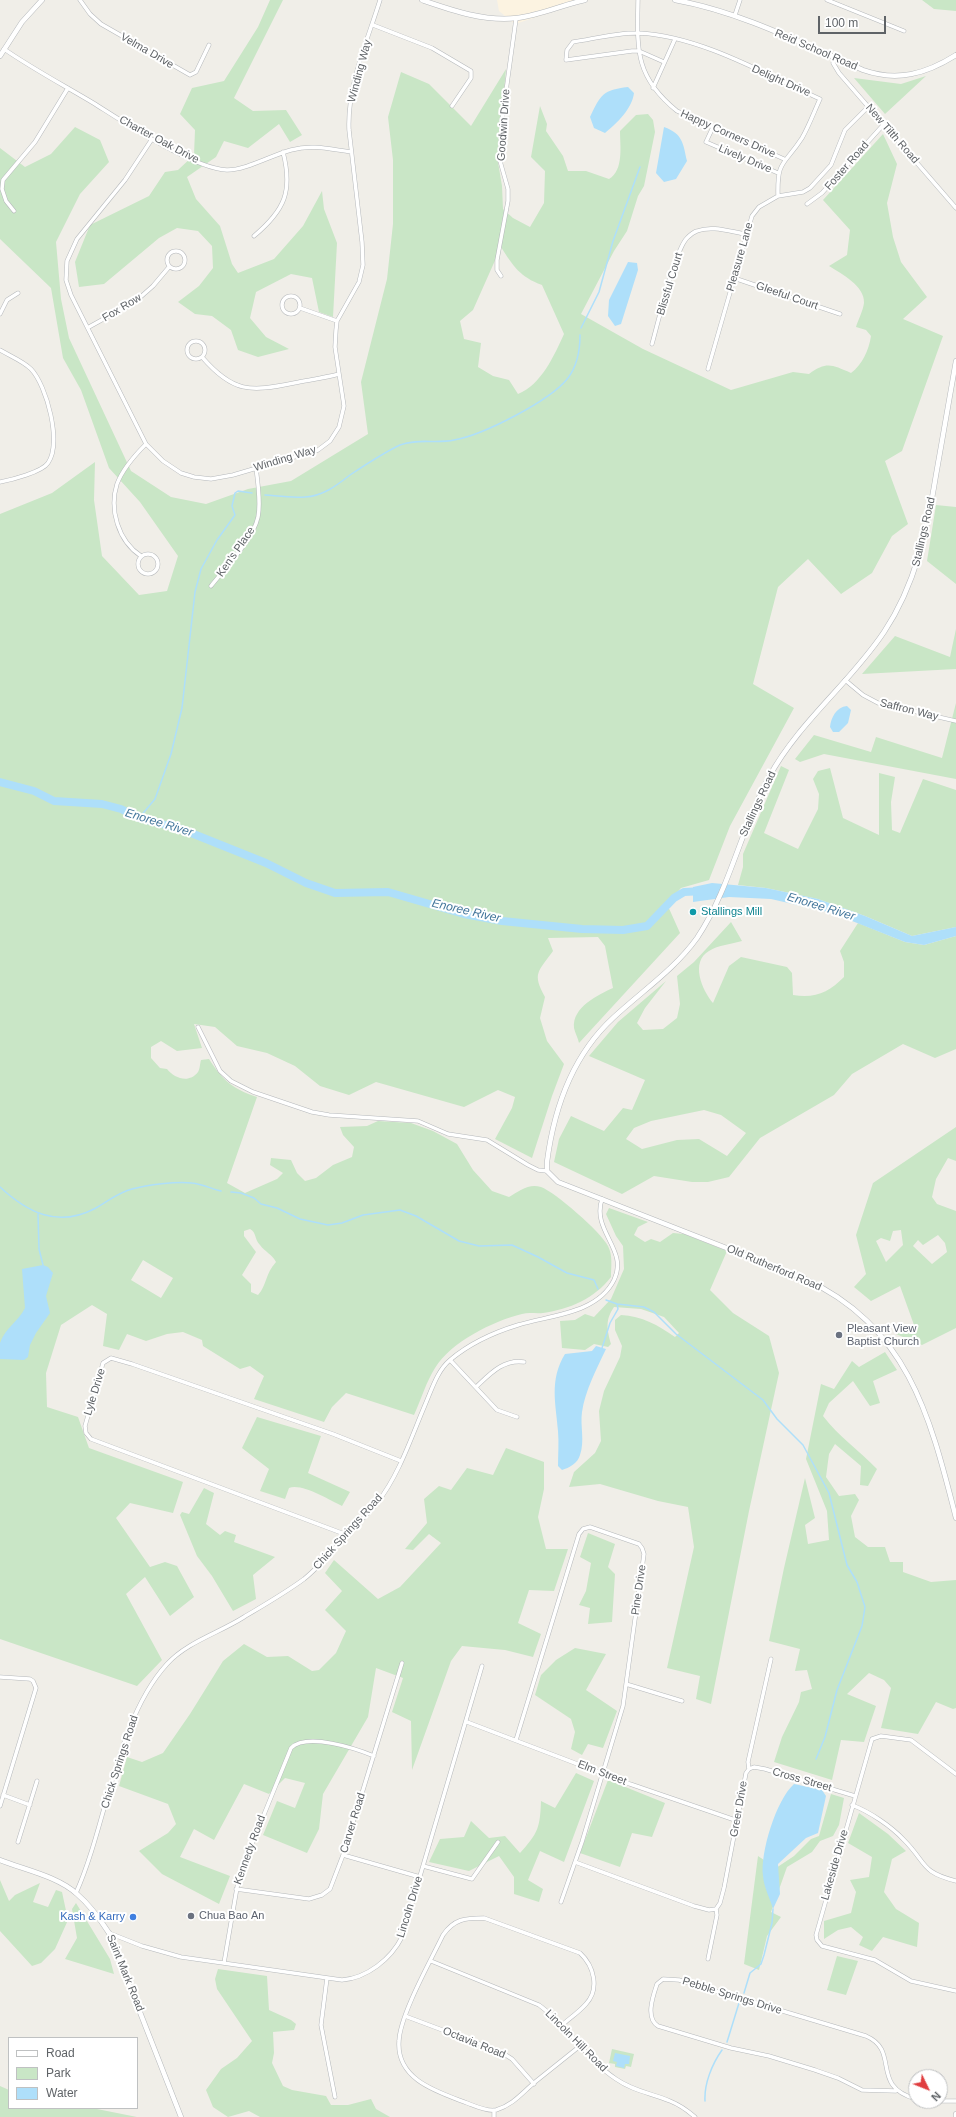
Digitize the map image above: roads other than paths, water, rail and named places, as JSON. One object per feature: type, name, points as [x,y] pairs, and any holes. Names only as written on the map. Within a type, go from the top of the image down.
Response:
[{"type":"street","points":[[0,56],[22,22],[42,0]]},
{"type":"street","name":"Velma Drive","points":[[80,0],[90,14],[102,24],[190,75],[196,72],[209,45]]},
{"type":"street","name":"Winding Way","points":[[152,139],[125,180],[82,232],[67,261],[65,273],[67,286],[89,327],[139,432],[146,444],[169,466],[194,477],[219,478],[318,450],[330,441],[339,427],[343,413],[343,398],[335,346],[337,321],[359,282],[363,265],[362,242],[348,122],[351,100],[380,0]]},
{"type":"street","points":[[422,0],[483,17],[516,18],[585,0]]},
{"type":"street","name":"Happy Corners Drive","points":[[638,0],[638,51],[645,74],[653,88],[677,111],[784,159]]},
{"type":"street","name":"Reid School Road","points":[[675,0],[710,7],[735,15],[870,73],[893,77],[925,72],[954,58],[956,55]]},
{"type":"street","points":[[735,15],[740,0]]},
{"type":"street","points":[[827,0],[904,31]]},
{"type":"street","name":"Goodwin Drive","points":[[501,276],[497,270],[497,260],[506,219],[508,193],[500,161],[502,120],[516,18]]},
{"type":"street","points":[[373,25],[432,48],[471,71],[471,78],[452,106]]},
{"type":"street","name":"Delight Drive","points":[[638,51],[566,60],[567,50],[573,42],[637,33],[675,39],[700,45],[820,99],[801,139],[784,159],[778,173],[778,196]]},
{"type":"street","points":[[653,88],[675,39]]},
{"type":"street","name":"Charter Oak Drive","points":[[4,49],[152,139],[189,159],[223,169],[238,168],[283,152],[314,146],[351,152]]},
{"type":"street","points":[[638,51],[664,62]]},
{"type":"street","name":"New Tilth Road","points":[[834,58],[835,67],[956,208]]},
{"type":"street","points":[[14,211],[6,201],[2,189],[3,180],[35,142],[68,88]]},
{"type":"street","name":"Pleasure Lane","points":[[708,369],[752,216],[759,207],[778,196],[803,192],[821,177],[836,156],[845,130],[869,106]]},
{"type":"street","name":"Foster Road","points":[[806,204],[822,193],[884,124]]},
{"type":"street","name":"Lively Drive","points":[[713,127],[706,142],[778,173]]},
{"type":"street","points":[[254,236],[274,216],[285,194],[288,178],[283,152]]},
{"type":"street","name":"Blissful Court","points":[[652,344],[678,256],[687,238],[697,231],[704,229],[716,229],[746,234]]},
{"type":"street","name":"Fox Row","points":[[176,251],[183,254],[185,260],[183,267],[176,270],[169,267],[166,260],[169,254],[176,251]]},
{"type":"street","name":"Fox Row","points":[[89,327],[136,301],[153,286],[169,267]]},
{"type":"street","name":"Gleeful Court","points":[[734,278],[840,314]]},
{"type":"street","points":[[0,314],[7,300],[18,293]]},
{"type":"street","points":[[296,296],[300,301],[300,308],[293,314],[287,313],[283,308],[282,302],[287,297],[296,296]]},
{"type":"street","points":[[300,308],[337,321]]},
{"type":"street","points":[[195,341],[202,343],[206,350],[202,357],[198,360],[190,358],[187,350],[190,343],[195,341]]},
{"type":"street","points":[[0,350],[21,361],[35,375],[51,412],[53,428],[52,456],[48,464],[41,469],[0,482]]},
{"type":"street","points":[[202,357],[227,380],[251,389],[280,386],[339,374]]},
{"type":"street","name":"Stallings Road","points":[[547,1171],[548,1157],[557,1115],[570,1076],[582,1056],[604,1026],[657,981],[688,949],[697,937],[713,908],[759,797],[780,759],[800,732],[885,631],[901,604],[917,564],[927,529],[956,360]]},
{"type":"street","points":[[140,556],[134,551],[120,530],[116,516],[115,497],[117,484],[123,471],[146,444]]},
{"type":"street","name":"Ken's Place","points":[[211,586],[247,538],[256,522],[259,509],[256,468]]},
{"type":"street","points":[[148,554],[156,558],[157,568],[152,573],[148,574],[142,571],[140,556],[148,554]]},
{"type":"street","name":"Saffron Way","points":[[845,680],[863,695],[878,703],[956,721]]},
{"type":"street","points":[[198,1027],[220,1071],[231,1081],[253,1092],[312,1112],[329,1115],[418,1121],[448,1134],[487,1140],[528,1165],[538,1170],[547,1171]]},
{"type":"street","name":"Old Rutherford Road","points":[[547,1171],[558,1182],[810,1282],[843,1300],[863,1316],[894,1353],[921,1401],[939,1451],[956,1518]]},
{"type":"street","name":"Chick Springs Road","points":[[76,1893],[88,1865],[129,1729],[139,1707],[161,1672],[172,1659],[186,1648],[243,1618],[303,1579],[347,1535],[380,1499],[401,1461],[437,1377],[450,1360],[491,1335],[521,1324],[574,1310],[591,1303],[606,1291],[616,1276],[618,1265],[616,1256],[600,1221],[598,1209],[602,1199]]},
{"type":"street","name":"Lyle Drive","points":[[347,1535],[91,1438],[86,1433],[85,1426],[103,1363],[111,1358],[132,1364],[333,1434],[401,1461]]},
{"type":"street","points":[[450,1360],[497,1410],[517,1417]]},
{"type":"street","points":[[476,1387],[502,1365],[516,1360],[524,1362]]},
{"type":"street","name":"Pine Drive","points":[[516,1740],[579,1534],[587,1527],[639,1544],[644,1552],[626,1684],[620,1716],[575,1862],[561,1902]]},
{"type":"street","name":"Greer Drive","points":[[708,1959],[717,1915],[716,1909],[722,1896],[738,1821],[746,1773],[749,1769],[748,1762],[771,1659]]},
{"type":"street","name":"Carver Road","points":[[236,1889],[306,1898],[319,1897],[326,1893],[333,1883],[343,1855],[402,1663]]},
{"type":"street","name":"Lincoln Drive","points":[[109,1932],[142,1946],[173,1955],[327,1978],[350,1979],[363,1975],[392,1952],[402,1937],[467,1722],[482,1666]]},
{"type":"street","points":[[0,1677],[30,1679],[33,1681],[36,1688],[0,1806]]},
{"type":"street","points":[[626,1684],[645,1688],[682,1702]]},
{"type":"street","name":"Elm Street","points":[[467,1722],[603,1773],[738,1821]]},
{"type":"street","name":"Lakeside Drive","points":[[956,1774],[911,1740],[876,1736],[871,1742],[852,1805],[819,1924],[817,1940],[825,1947],[875,1960],[911,1981],[956,1991]]},
{"type":"street","name":"Kennedy Road","points":[[224,1963],[236,1889],[244,1860],[291,1748],[296,1744],[310,1741],[323,1742],[374,1756]]},
{"type":"street","name":"Cross Street","points":[[749,1769],[754,1767],[765,1769],[855,1796]]},
{"type":"street","points":[[18,1842],[37,1781]]},
{"type":"street","points":[[3,1795],[30,1805]]},
{"type":"street","points":[[852,1805],[861,1809],[900,1835],[929,1871],[940,1877],[956,1881]]},
{"type":"street","points":[[423,1866],[472,1879],[498,1842]]},
{"type":"street","points":[[343,1855],[420,1877]]},
{"type":"street","name":"Saint Mark Road","points":[[0,1860],[53,1880],[76,1893],[94,1912],[109,1932],[181,2117]]},
{"type":"street","points":[[575,1862],[694,1906],[709,1910],[716,1909]]},
{"type":"street","points":[[562,2025],[587,2003],[592,1992],[595,1980],[587,1959],[580,1954],[484,1918],[459,1919],[450,1926],[431,1961],[406,2016],[400,2031],[398,2042],[401,2056],[406,2068],[419,2083],[436,2092],[485,2109],[494,2110],[513,2102],[580,2046]]},
{"type":"street","name":"Lincoln Hill Road","points":[[431,1961],[528,1999],[552,2014],[580,2046],[617,2080],[633,2089],[675,2103],[696,2117]]},
{"type":"street","points":[[327,1978],[321,2015],[321,2030],[335,2096]]},
{"type":"street","name":"Pebble Springs Drive","points":[[896,2091],[890,2082],[880,2047],[874,2040],[866,2036],[679,1980],[663,1979],[657,1984],[650,2014],[653,2022],[658,2026],[731,2048],[759,2053],[815,2070],[838,2078],[862,2090],[896,2091],[908,2096]]},
{"type":"street","name":"Octavia Road","points":[[406,2016],[501,2052],[512,2059],[534,2084]]},
{"type":"street","points":[[494,2110],[494,2117]]},
{"type":"water","points":[[628,87],[634,93],[633,99],[623,115],[605,133],[594,128],[590,117],[600,98],[604,94],[613,90]]},
{"type":"water","points":[[664,127],[679,136],[683,144],[687,161],[676,179],[664,182],[656,173]]},
{"type":"water","points":[[628,262],[637,263],[638,270],[621,324],[615,326],[608,316],[609,300]]},
{"type":"water","points":[[847,706],[851,710],[848,723],[839,732],[833,732],[830,727],[833,717],[840,708]]},
{"type":"water","points":[[712,883],[766,888],[818,899],[865,916],[912,936],[956,927],[956,936],[924,945],[905,942],[832,913],[771,899],[729,897],[693,902],[693,887]]},
{"type":"water","points":[[43,1265],[48,1267],[53,1273],[46,1296],[50,1313],[36,1333],[30,1345],[28,1357],[24,1360],[0,1359],[0,1343],[2,1338],[25,1308],[22,1269]]},
{"type":"water","points":[[596,1346],[606,1349],[592,1380],[582,1412],[582,1444],[580,1455],[573,1465],[562,1470],[558,1466],[558,1435],[555,1402],[555,1383],[557,1373],[565,1354],[592,1351]]},
{"type":"water","points":[[794,1784],[822,1790],[826,1796],[818,1833],[806,1838],[778,1864],[780,1894],[773,1909],[763,1876],[764,1854],[775,1814],[787,1792]]},
{"type":"water","points":[[615,2053],[630,2056],[629,2064],[625,2064],[624,2068],[616,2066],[617,2062],[613,2061]]},
{"type":"waterway","points":[[581,328],[599,292],[613,241],[640,167]]},
{"type":"waterway","points":[[265,495],[285,497],[318,495],[334,487],[368,463],[400,445],[413,442],[447,441],[466,437],[515,416],[547,397],[568,378],[574,368],[577,358],[580,335]]},
{"type":"waterway","points":[[139,818],[155,799],[171,754],[182,708],[195,592],[201,569],[217,540],[235,515],[232,506],[235,493],[238,491],[252,493]]},
{"type":"waterway","name":"Enoree River","points":[[0,782],[34,791],[54,801],[102,804],[121,809],[139,818],[181,829],[266,863],[306,883],[335,893],[388,892],[464,914],[502,921],[582,929],[623,930],[647,926],[674,898],[684,892],[704,891]]},
{"type":"waterway","points":[[0,1187],[21,1204],[32,1210],[55,1217],[80,1215],[94,1209],[117,1195],[153,1185],[192,1183],[221,1191]]},
{"type":"waterway","points":[[231,1192],[241,1193],[254,1198],[261,1204],[277,1208],[300,1219],[328,1225],[342,1223],[363,1215],[400,1210],[416,1216],[459,1241],[479,1246],[512,1245],[567,1273],[594,1280],[598,1289]]},
{"type":"waterway","points":[[38,1214],[39,1249],[43,1265]]},
{"type":"waterway","points":[[606,1300],[617,1304],[644,1307],[654,1312],[676,1334],[763,1400],[777,1419],[803,1445],[829,1493],[847,1565],[857,1582],[865,1607],[862,1626],[837,1690],[825,1737],[816,1759]]},
{"type":"waterway","points":[[602,1348],[610,1323],[618,1309],[617,1304]]},
{"type":"waterway","points":[[744,1993],[750,1973],[761,1964],[772,1923],[773,1909]]},
{"type":"waterway","points":[[727,2042],[739,2003]]},
{"type":"waterway","points":[[705,2101],[709,2074],[722,2050]]},
{"type":"place","name":"Stallings Mill","points":[[693,912]]},
{"type":"place","name":"Pleasant View Baptist Church","points":[[839,1335]]},
{"type":"place","name":"Chua Bao An","points":[[191,1916]]},
{"type":"place","name":"Kash & Karry","points":[[133,1917]]}]
